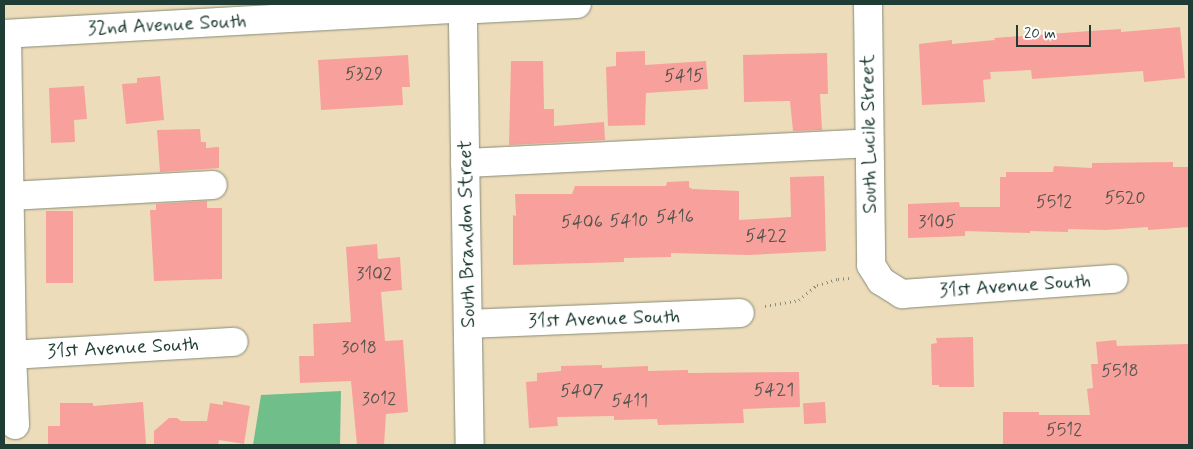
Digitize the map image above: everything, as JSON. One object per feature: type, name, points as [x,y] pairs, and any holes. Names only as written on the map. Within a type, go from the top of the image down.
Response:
[{"type":"street","name":"32nd Avenue South","points":[[5,34],[577,4]]},
{"type":"street","name":"South Lucile Street","points":[[868,4],[868,143],[875,271]]},
{"type":"street","name":"South Brandon Street","points":[[464,10],[470,445]]},
{"type":"street","points":[[5,34],[15,425]]},
{"type":"street","points":[[465,163],[868,143]]},
{"type":"street","points":[[10,196],[213,185]]},
{"type":"street","name":"31st Avenue South","points":[[875,271],[880,281],[902,294],[1113,279]]},
{"type":"street","name":"31st Avenue South","points":[[468,324],[740,313]]},
{"type":"street","name":"31st Avenue South","points":[[12,355],[234,342]]},
{"type":"path","points":[[740,313],[799,300],[817,286],[838,279],[875,271]]},
{"type":"green space","points":[[341,391],[340,445],[253,445],[261,395]]},
{"type":"building","points":[[1180,27],[1185,78],[1144,82],[1143,71],[1032,79],[1031,70],[990,72],[991,79],[983,80],[985,102],[922,105],[919,44],[952,40],[952,44],[995,40],[994,38],[1121,29],[1121,32]]},
{"type":"building","points":[[645,51],[645,65],[706,61],[708,89],[646,93],[645,125],[608,126],[606,67],[616,66],[616,52]]},
{"type":"building","points":[[827,53],[828,94],[820,94],[822,130],[793,131],[790,101],[744,102],[743,55]]},
{"type":"building","points":[[408,55],[410,87],[402,87],[403,105],[321,110],[318,60]]},
{"type":"building","points":[[511,61],[543,61],[544,109],[554,109],[554,126],[604,122],[605,140],[509,145]]},
{"type":"building","points":[[160,76],[164,120],[126,124],[122,84],[137,83],[137,78]]},
{"type":"building","points":[[84,86],[87,119],[74,120],[75,142],[51,143],[49,88]]},
{"type":"building","points":[[200,129],[201,142],[206,142],[206,148],[219,147],[219,168],[160,172],[157,130]]},
{"type":"building","points":[[1173,162],[1173,167],[1189,167],[1189,227],[1148,230],[1148,227],[1106,230],[1068,229],[1068,232],[1030,231],[1030,233],[965,231],[965,236],[908,238],[908,204],[959,202],[960,207],[1000,207],[1000,177],[1006,177],[1006,172],[1053,172],[1054,166],[1092,168],[1092,163]]},
{"type":"building","points":[[824,176],[826,251],[749,255],[671,253],[671,257],[624,258],[624,262],[513,265],[513,215],[516,216],[515,194],[572,194],[575,186],[666,186],[667,182],[689,181],[689,187],[692,189],[739,191],[739,220],[791,217],[790,177]]},
{"type":"building","points":[[207,201],[207,208],[222,208],[222,279],[154,281],[150,210],[156,210],[156,204]]},
{"type":"building","points":[[46,211],[73,211],[73,283],[46,283]]},
{"type":"building","points":[[377,244],[378,259],[400,257],[402,290],[381,292],[385,341],[403,340],[408,412],[386,414],[384,445],[357,445],[351,381],[300,383],[299,356],[314,356],[313,324],[351,322],[346,247]]},
{"type":"building","points":[[973,337],[974,387],[939,387],[939,385],[932,385],[931,344],[937,343],[936,338]]},
{"type":"building","points":[[1116,340],[1117,346],[1189,344],[1189,445],[1003,445],[1003,412],[1039,412],[1039,415],[1090,415],[1087,389],[1093,388],[1091,364],[1098,364],[1096,342]]},
{"type":"building","points":[[602,365],[602,368],[648,366],[648,371],[688,370],[688,373],[799,372],[800,407],[743,409],[744,423],[658,425],[657,419],[614,420],[614,416],[557,417],[558,426],[529,428],[526,382],[537,381],[537,373],[561,371],[561,366]]},
{"type":"building","points":[[223,401],[250,406],[244,444],[219,440],[218,445],[154,445],[154,431],[169,418],[177,418],[181,421],[207,421],[210,403],[223,405]]},
{"type":"building","points":[[143,402],[146,444],[48,445],[48,426],[60,426],[60,403],[93,403],[93,406]]},
{"type":"building","points":[[825,402],[826,423],[804,424],[803,403]]}]
